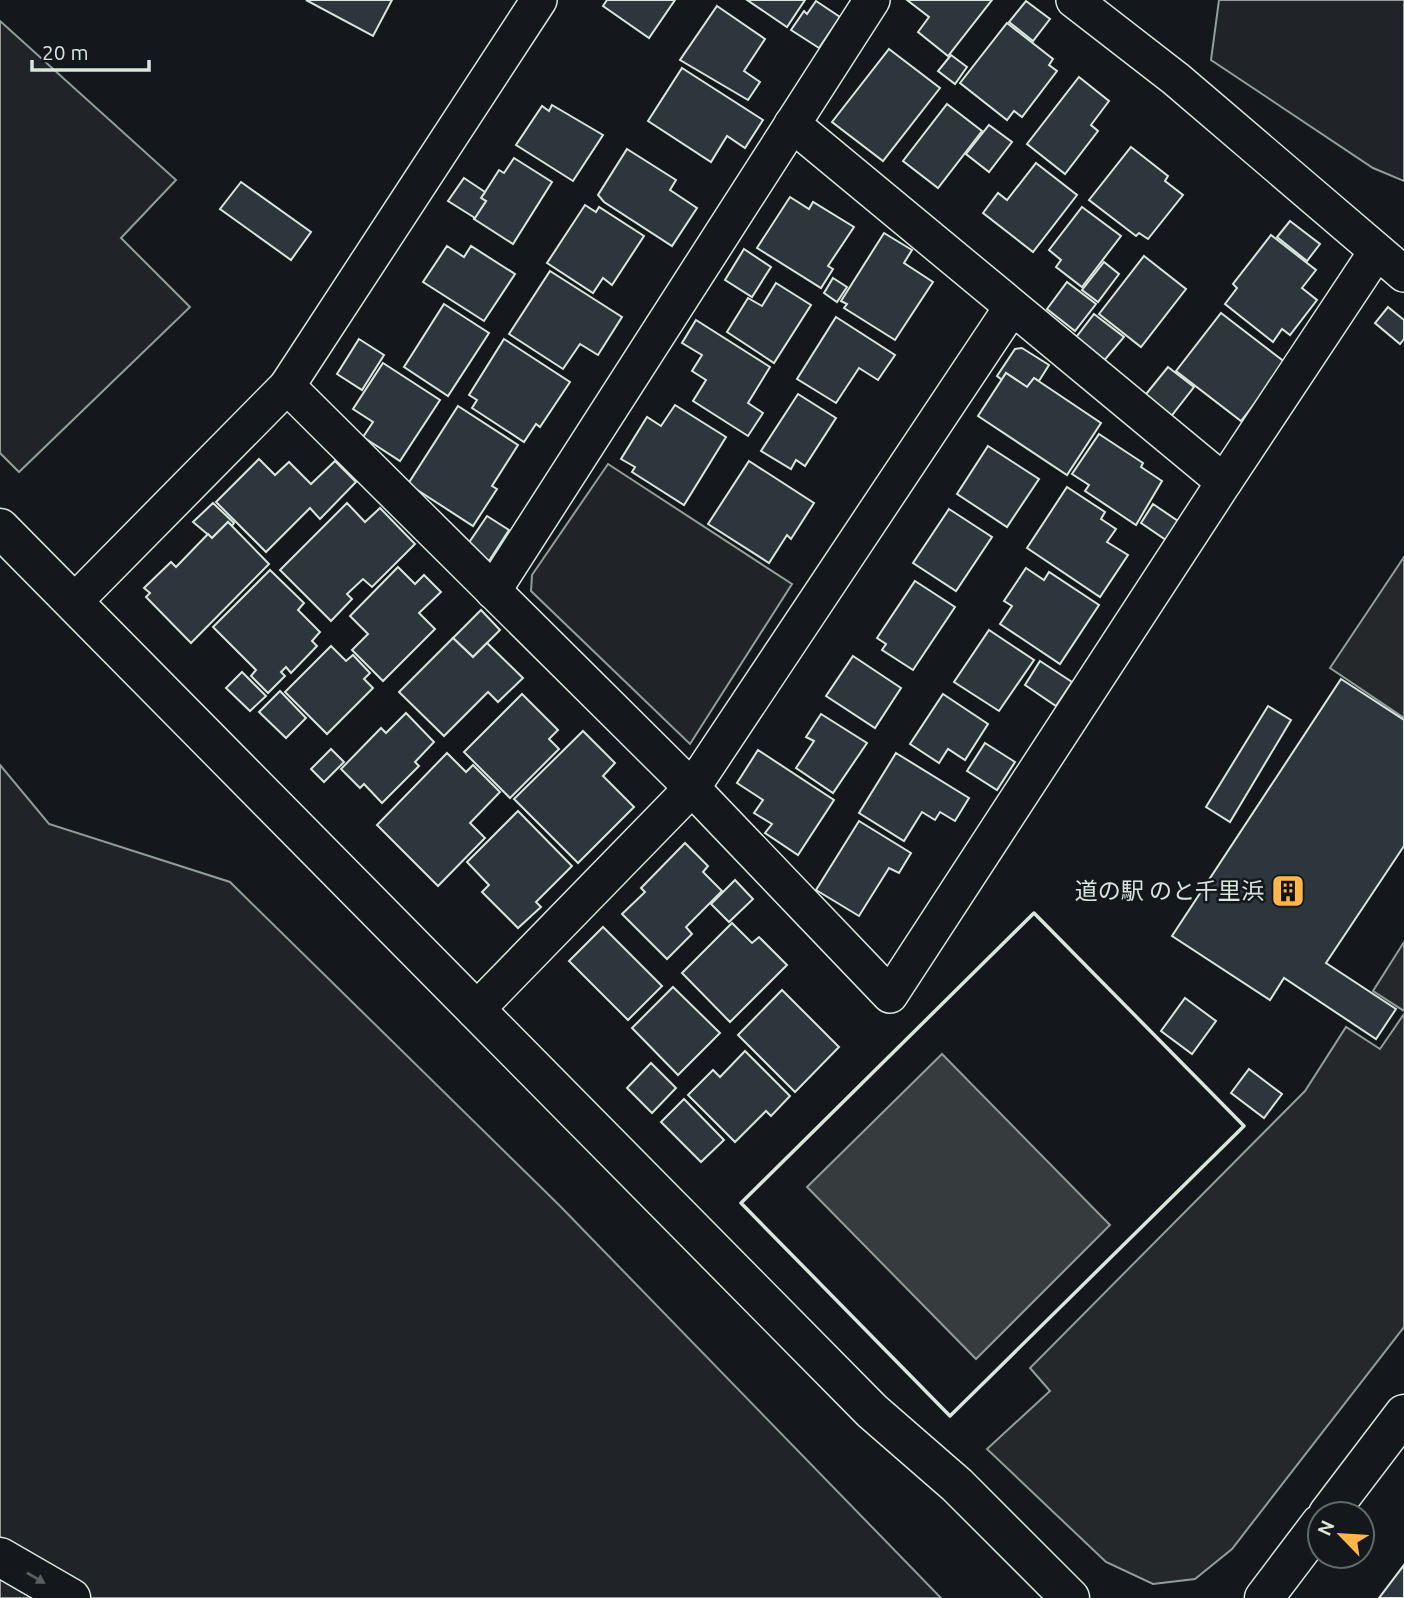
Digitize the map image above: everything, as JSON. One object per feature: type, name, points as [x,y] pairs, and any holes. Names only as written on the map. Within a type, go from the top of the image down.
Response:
[{"type":"main road","points":[[0,528],[872,1411],[957,1485],[1070,1598]]},
{"type":"main road","points":[[1339,1500],[1404,1414]]},
{"type":"main road","points":[[1264,1598],[1306,1542]]},
{"type":"main road","points":[[0,1557],[71,1598]]},
{"type":"street","points":[[73,603],[287,386],[539,0]]},
{"type":"street","points":[[494,591],[872,0]]},
{"type":"street","points":[[1074,0],[1176,79],[1404,274]]},
{"type":"street","points":[[792,124],[1224,482]]},
{"type":"street","points":[[287,386],[692,788],[890,995],[1377,251]]},
{"type":"street","points":[[475,1011],[692,788],[1012,307]]},
{"type":"shaded area","points":[[1219,0],[1404,0],[1404,181],[1373,168],[1211,60]]},
{"type":"shaded area","points":[[0,21],[176,180],[121,238],[190,307],[19,472],[0,453]]},
{"type":"shaded area","points":[[608,464],[792,584],[690,744],[531,591],[532,575]]},
{"type":"shaded area","points":[[1404,557],[1404,718],[1330,668]]},
{"type":"shaded area","points":[[0,765],[49,824],[230,882],[561,1207],[941,1598],[0,1598]]},
{"type":"shaded area","points":[[1404,942],[1404,1011],[1373,991]]},
{"type":"shaded area","points":[[1404,1014],[1404,1327],[1232,1549],[1195,1579],[1153,1584],[1106,1562],[987,1449],[1050,1391],[1030,1368],[1305,1091],[1346,1027],[1380,1049]]},
{"type":"shaded area","points":[[942,1054],[1110,1225],[976,1359],[807,1187]]},
{"type":"building","points":[[306,0],[392,0],[373,36]]},
{"type":"building","points":[[607,0],[675,0],[649,38],[603,6]]},
{"type":"building","points":[[747,0],[805,0],[787,27]]},
{"type":"building","points":[[907,0],[992,0],[948,56],[918,32],[929,17]]},
{"type":"building","points":[[816,1],[840,17],[819,48],[791,30],[804,11],[807,14]]},
{"type":"building","points":[[1026,1],[1050,19],[1033,41],[1009,22]]},
{"type":"building","points":[[717,6],[765,39],[744,71],[760,82],[748,100],[680,60]]},
{"type":"building","points":[[1007,23],[1053,59],[1049,65],[1057,71],[1022,117],[1014,111],[1007,120],[960,83]]},
{"type":"building","points":[[889,49],[940,88],[883,161],[832,122]]},
{"type":"building","points":[[951,55],[967,67],[955,84],[938,71]]},
{"type":"building","points":[[682,68],[763,120],[745,148],[727,136],[711,162],[648,121]]},
{"type":"building","points":[[1079,77],[1109,101],[1091,125],[1098,131],[1065,174],[1027,144]]},
{"type":"building","points":[[947,104],[982,131],[938,188],[903,161]]},
{"type":"building","points":[[552,105],[603,135],[573,181],[516,145],[542,106],[549,111]]},
{"type":"building","points":[[989,125],[1012,142],[989,172],[966,154]]},
{"type":"building","points":[[1131,147],[1168,176],[1165,181],[1183,195],[1148,239],[1139,233],[1136,236],[1089,200]]},
{"type":"building","points":[[627,149],[676,180],[670,190],[697,208],[672,246],[604,202],[598,195]]},
{"type":"building","points":[[514,158],[552,182],[513,244],[474,219],[486,201],[481,198],[499,170],[504,173]]},
{"type":"building","points":[[1036,163],[1077,195],[1033,252],[983,213],[998,193],[1007,200]]},
{"type":"building","points":[[464,178],[485,192],[481,198],[486,201],[475,218],[448,201]]},
{"type":"building","points":[[241,182],[311,232],[291,260],[220,209]]},
{"type":"building","points":[[790,197],[809,209],[813,202],[854,227],[828,266],[833,269],[821,288],[757,248]]},
{"type":"building","points":[[585,205],[596,212],[599,207],[644,236],[612,285],[603,278],[593,293],[547,263]]},
{"type":"building","points":[[1082,207],[1121,236],[1082,287],[1056,267],[1061,260],[1049,250]]},
{"type":"building","points":[[1290,221],[1320,244],[1307,261],[1277,237]]},
{"type":"building","points":[[884,233],[912,250],[904,263],[933,282],[895,340],[844,308],[847,304],[841,301]]},
{"type":"building","points":[[1271,235],[1316,270],[1302,288],[1317,300],[1290,335],[1282,329],[1273,342],[1225,304],[1237,288],[1233,284]]},
{"type":"building","points":[[447,246],[464,257],[471,246],[515,274],[484,321],[423,282]]},
{"type":"building","points":[[744,249],[771,267],[752,297],[725,280]]},
{"type":"building","points":[[1144,256],[1186,289],[1141,347],[1099,314]]},
{"type":"building","points":[[1104,262],[1119,274],[1098,302],[1082,290]]},
{"type":"building","points":[[550,271],[622,317],[598,355],[580,344],[563,369],[509,334]]},
{"type":"building","points":[[833,278],[847,287],[837,302],[824,293]]},
{"type":"building","points":[[1067,282],[1096,304],[1075,331],[1047,309]]},
{"type":"building","points":[[776,283],[811,305],[774,363],[727,332],[748,298],[762,306]]},
{"type":"building","points":[[444,304],[489,333],[448,396],[404,367]]},
{"type":"building","points":[[1388,307],[1404,320],[1404,339],[1400,344],[1375,323]]},
{"type":"building","points":[[1221,313],[1286,363],[1241,421],[1176,371]]},
{"type":"building","points":[[1094,314],[1124,337],[1103,362],[1074,340]]},
{"type":"building","points":[[836,317],[895,355],[878,380],[859,368],[836,403],[797,379]]},
{"type":"building","points":[[696,320],[770,367],[748,403],[763,413],[748,436],[693,401],[706,380],[692,371],[702,355],[682,343]]},
{"type":"building","points":[[359,339],[384,355],[362,390],[337,374]]},
{"type":"building","points":[[504,339],[570,382],[540,427],[536,424],[524,442],[472,408],[477,400],[469,395]]},
{"type":"building","points":[[1022,348],[1049,365],[1039,381],[1034,378],[1027,387],[1006,373],[1002,380],[997,376],[1015,349]]},
{"type":"building","points":[[383,363],[440,400],[400,461],[363,437],[373,422],[353,409]]},
{"type":"building","points":[[1168,367],[1194,387],[1169,419],[1142,399]]},
{"type":"building","points":[[1006,373],[1027,387],[1034,378],[1101,423],[1067,475],[978,416]]},
{"type":"building","points":[[798,394],[836,418],[805,466],[796,460],[791,469],[761,451]]},
{"type":"building","points":[[675,405],[726,437],[684,505],[632,472],[635,467],[621,459],[647,417],[661,426]]},
{"type":"building","points":[[458,406],[518,445],[492,486],[497,489],[473,526],[408,484]]},
{"type":"building","points":[[1099,434],[1143,463],[1141,467],[1162,481],[1136,525],[1085,491],[1089,485],[1072,474]]},
{"type":"building","points":[[988,446],[1039,479],[1007,527],[957,494]]},
{"type":"building","points":[[259,459],[275,475],[289,462],[311,484],[335,461],[356,482],[320,519],[310,508],[266,552],[216,502]]},
{"type":"building","points":[[749,461],[814,503],[791,539],[787,535],[769,563],[708,524]]},
{"type":"building","points":[[1067,487],[1105,512],[1101,519],[1116,529],[1107,542],[1128,555],[1100,597],[1027,548]]},
{"type":"building","points":[[213,503],[234,523],[232,526],[228,522],[212,538],[193,522]]},
{"type":"building","points":[[347,503],[365,522],[380,508],[415,544],[372,587],[363,579],[347,594],[352,599],[331,621],[280,570]]},
{"type":"building","points":[[1153,504],[1178,521],[1166,540],[1141,523]]},
{"type":"building","points":[[949,509],[992,537],[956,591],[913,563]]},
{"type":"building","points":[[487,516],[509,530],[489,561],[466,547]]},
{"type":"building","points":[[228,522],[269,564],[191,643],[146,597],[150,593],[144,588],[171,562],[176,567],[208,534],[212,538]]},
{"type":"building","points":[[398,567],[415,584],[424,575],[441,592],[419,613],[435,629],[383,681],[352,650],[368,634],[350,616]]},
{"type":"building","points":[[1026,568],[1044,580],[1049,572],[1099,605],[1060,664],[1000,624],[1012,606],[1004,601]]},
{"type":"building","points":[[270,570],[304,603],[298,610],[320,632],[312,641],[317,646],[291,673],[286,667],[281,672],[285,676],[268,693],[251,676],[256,670],[213,627]]},
{"type":"building","points":[[915,581],[955,607],[913,670],[882,650],[886,644],[877,638]]},
{"type":"building","points":[[481,610],[500,630],[473,657],[453,638]]},
{"type":"building","points":[[989,630],[1034,660],[999,711],[954,682]]},
{"type":"building","points":[[453,638],[473,657],[487,643],[523,678],[498,702],[488,692],[444,736],[399,692]]},
{"type":"building","points":[[331,646],[346,661],[353,655],[370,673],[364,679],[373,688],[327,734],[285,692]]},
{"type":"building","points":[[853,656],[901,688],[875,728],[826,696]]},
{"type":"building","points":[[1040,661],[1072,682],[1056,706],[1025,685]]},
{"type":"building","points":[[242,672],[266,696],[250,711],[226,688]]},
{"type":"building","name":"道の駅 のと千里浜","points":[[1341,679],[1404,720],[1404,846],[1326,963],[1396,1009],[1376,1039],[1284,978],[1270,1000],[1172,936]]},
{"type":"building","points":[[280,691],[306,718],[286,738],[259,712]]},
{"type":"building","points":[[522,694],[558,730],[549,739],[559,749],[510,798],[464,752]]},
{"type":"building","points":[[943,694],[988,724],[965,760],[948,749],[939,763],[910,744]]},
{"type":"building","points":[[1268,706],[1291,720],[1230,822],[1206,807]]},
{"type":"building","points":[[406,713],[434,742],[415,762],[419,766],[382,803],[364,784],[360,788],[341,769],[381,728],[386,733]]},
{"type":"building","points":[[821,714],[867,743],[833,793],[796,768],[814,741],[806,737]]},
{"type":"building","points":[[583,731],[615,763],[603,776],[634,807],[578,863],[514,799]]},
{"type":"building","points":[[985,743],[1015,762],[997,790],[967,771]]},
{"type":"building","points":[[331,749],[344,762],[324,782],[311,769]]},
{"type":"building","points":[[758,750],[834,800],[798,855],[765,833],[772,824],[754,813],[763,800],[737,783]]},
{"type":"building","points":[[447,753],[466,772],[473,765],[500,792],[470,823],[485,838],[438,886],[377,825]]},
{"type":"building","points":[[896,753],[969,798],[955,821],[940,812],[935,820],[922,812],[904,841],[859,813]]},
{"type":"building","points":[[518,811],[572,866],[536,902],[541,907],[518,928],[482,892],[489,885],[467,862]]},
{"type":"building","points":[[859,821],[911,853],[899,873],[889,868],[859,916],[816,890]]},
{"type":"building","points":[[685,843],[708,866],[703,872],[722,891],[686,927],[692,934],[667,959],[622,914],[645,892],[641,888]]},
{"type":"building","points":[[735,880],[753,899],[729,922],[711,904]]},
{"type":"building","points":[[732,923],[752,943],[759,937],[787,965],[730,1022],[682,973]]},
{"type":"building","points":[[603,927],[662,986],[628,1020],[569,961]]},
{"type":"building","points":[[673,987],[720,1033],[678,1075],[632,1028]]},
{"type":"building","points":[[782,990],[839,1047],[795,1092],[738,1035]]},
{"type":"building","points":[[1185,998],[1216,1021],[1192,1054],[1161,1031]]},
{"type":"building","points":[[745,1051],[790,1096],[771,1116],[766,1111],[735,1142],[688,1095],[713,1070],[720,1077]]},
{"type":"building","points":[[651,1063],[676,1088],[652,1113],[627,1088]]},
{"type":"building","points":[[1249,1069],[1282,1094],[1264,1118],[1231,1093]]},
{"type":"building","points":[[684,1099],[724,1140],[701,1162],[661,1122]]},
{"type":"building","points":[[1404,1565],[1404,1598],[1379,1598]]},
{"type":"wall","points":[[1034,913],[1244,1126],[950,1416],[741,1203],[1034,913]]},
{"type":"place","name":"道の駅 のと千里浜","points":[[1288,891]]}]
